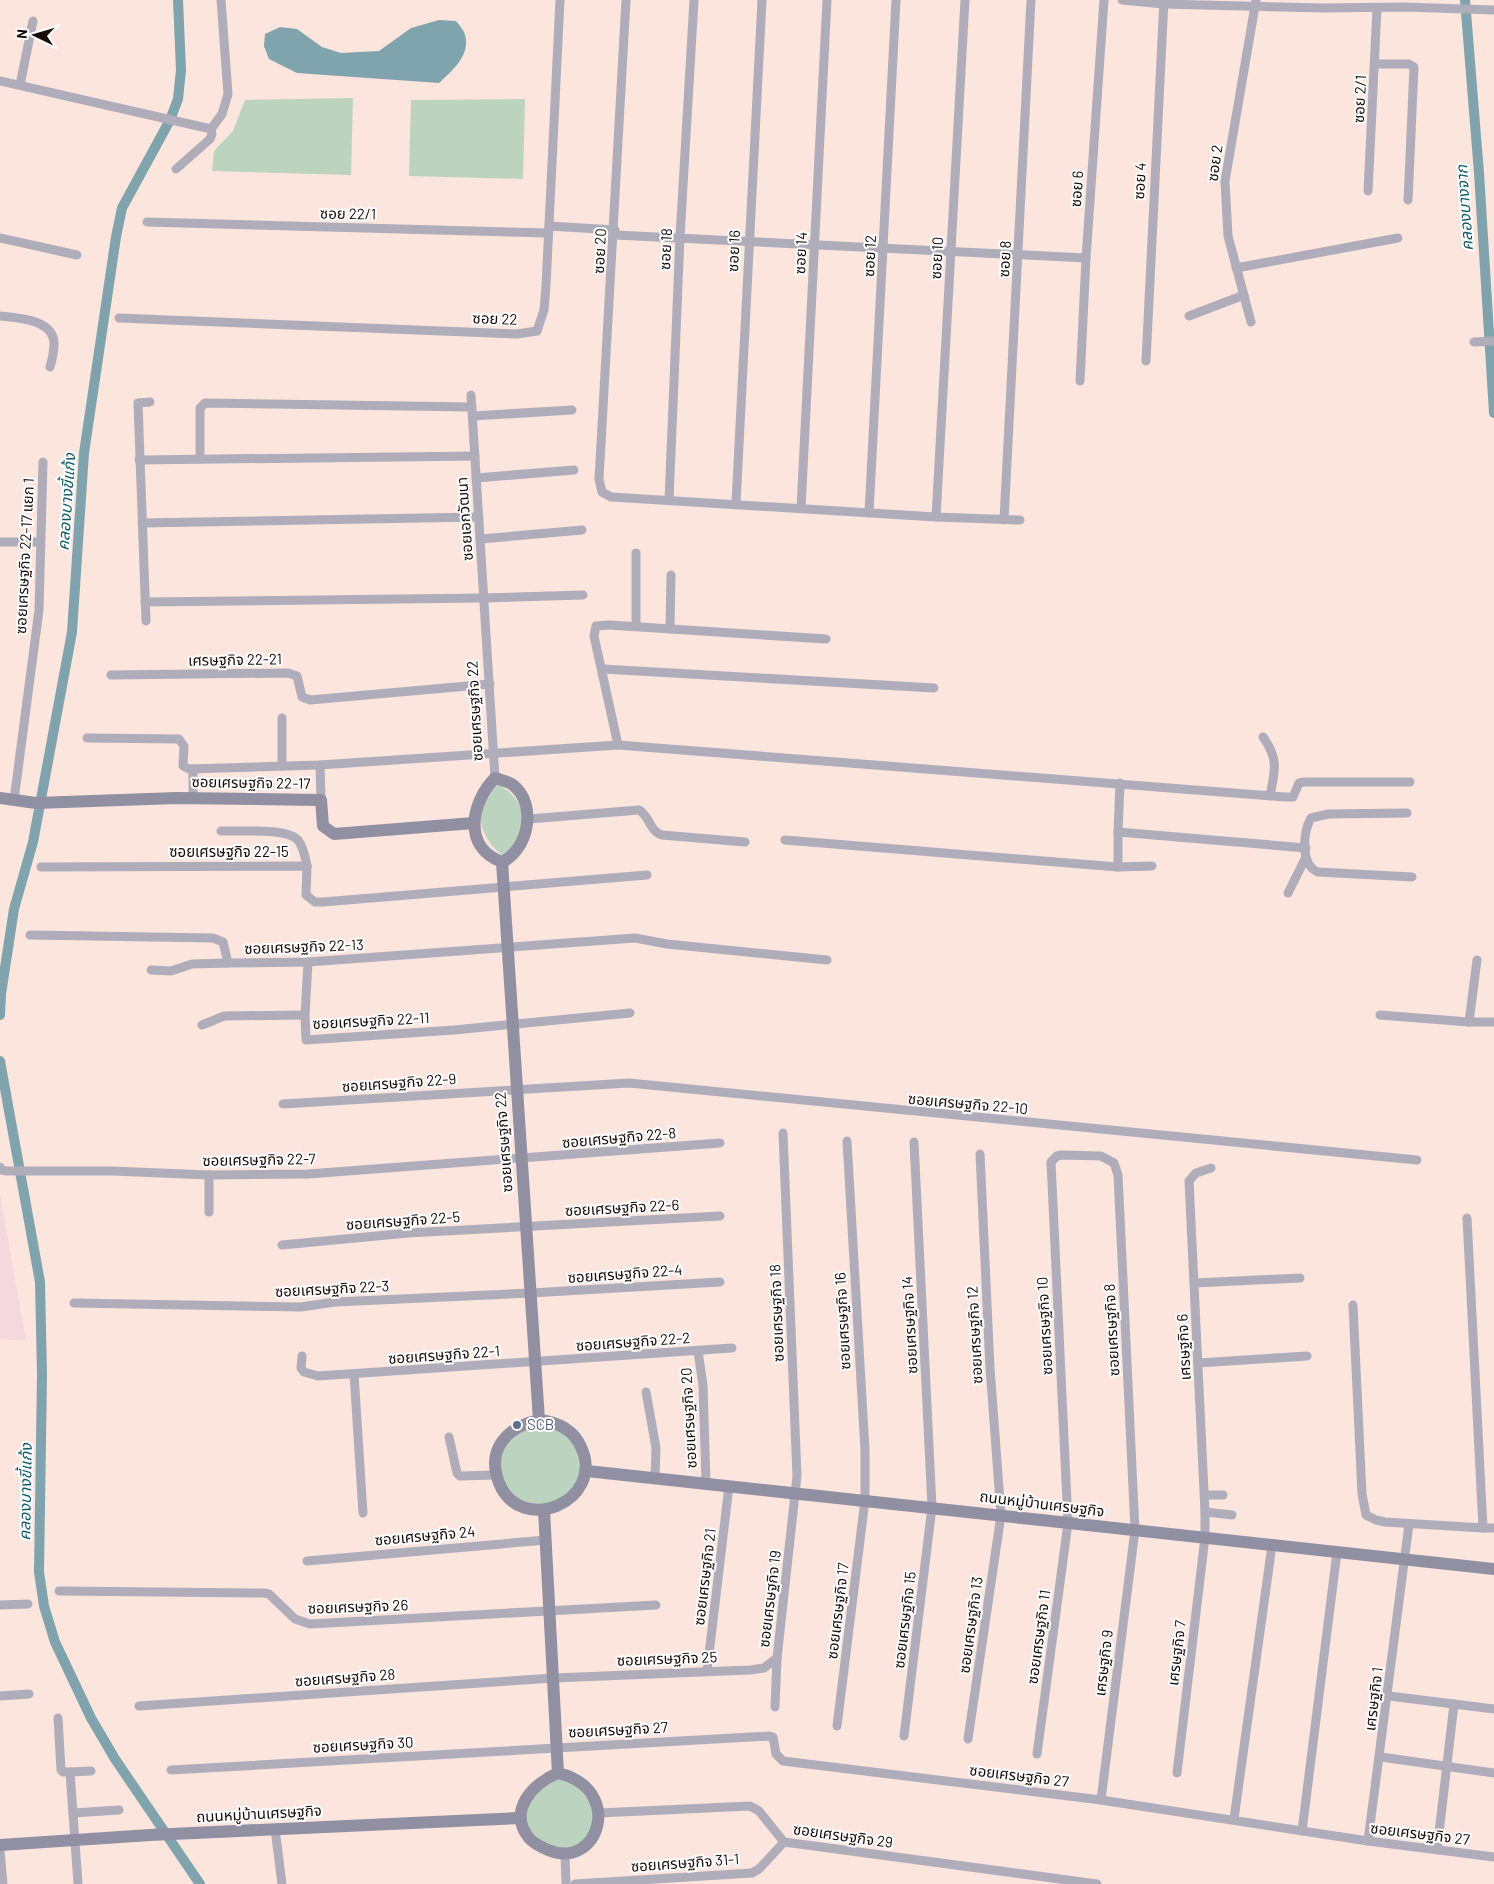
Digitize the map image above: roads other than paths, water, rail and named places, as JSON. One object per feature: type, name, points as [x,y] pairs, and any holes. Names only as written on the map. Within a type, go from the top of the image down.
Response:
[{"type":"street","points":[[176,169],[210,138],[212,134],[211,129],[222,114],[228,94],[221,0]]},
{"type":"street","name":"ซอย 22","points":[[119,318],[529,334],[537,331],[544,310],[560,0]]},
{"type":"street","name":"ซอย 20","points":[[626,0],[615,232],[599,479],[602,492],[611,497],[669,500]]},
{"type":"street","name":"ซอย 18","points":[[669,500],[680,237],[694,0]]},
{"type":"street","name":"ซอย 16","points":[[736,503],[748,241],[762,0]]},
{"type":"street","name":"ซอย 14","points":[[802,508],[827,0]]},
{"type":"street","name":"ซอย 12","points":[[868,513],[884,250],[896,0]]},
{"type":"street","name":"ซอย 10","points":[[936,517],[965,0]]},
{"type":"street","name":"ซอย 8","points":[[1004,520],[1031,0]]},
{"type":"street","name":"ซอย 6","points":[[1080,381],[1086,258],[1104,0]]},
{"type":"street","points":[[1122,0],[1324,4],[1377,8],[1403,4],[1436,8],[1490,10]]},
{"type":"street","name":"ซอย 4","points":[[1146,360],[1164,2]]},
{"type":"street","name":"ซอย 2","points":[[1251,322],[1228,236],[1225,181],[1256,3]]},
{"type":"street","name":"ซอย 2/1","points":[[1368,191],[1377,8]]},
{"type":"street","points":[[20,85],[33,21]]},
{"type":"street","points":[[1375,64],[1409,64],[1414,67],[1408,200]]},
{"type":"street","points":[[0,81],[211,129]]},
{"type":"street","name":"ซอย 22/1","points":[[147,222],[548,229],[884,250],[1086,258]]},
{"type":"street","points":[[0,238],[77,255]]},
{"type":"street","points":[[1236,268],[1398,238]]},
{"type":"street","points":[[1189,316],[1244,295]]},
{"type":"street","points":[[0,316],[30,320],[48,329],[54,343],[50,367]]},
{"type":"street","points":[[1474,342],[1494,341]]},
{"type":"street","name":"ซอยเอกวัฒนา","points":[[471,395],[487,641]]},
{"type":"street","points":[[146,621],[138,403],[150,402]]},
{"type":"street","points":[[200,459],[200,408],[205,403],[472,412],[572,410]]},
{"type":"street","points":[[139,460],[474,456]]},
{"type":"street","name":"ซอยเศรษฐกิจ 22-17 แยก 1","points":[[14,800],[39,610],[43,462]]},
{"type":"street","points":[[476,478],[574,470]]},
{"type":"street","points":[[669,500],[936,517],[1020,520]]},
{"type":"street","points":[[142,523],[479,517]]},
{"type":"street","points":[[481,539],[582,530]]},
{"type":"street","points":[[0,542],[40,542]]},
{"type":"street","points":[[636,553],[636,626]]},
{"type":"street","points":[[670,629],[671,575]]},
{"type":"street","points":[[145,602],[583,595]]},
{"type":"street","points":[[618,745],[594,629],[601,624],[826,639]]},
{"type":"street","name":"ซอยเศรษฐกิจ 22","points":[[474,823],[477,803],[484,790],[495,778],[487,641]]},
{"type":"street","points":[[603,669],[934,688]]},
{"type":"street","name":"เศรษฐกิจ 22-21","points":[[111,675],[288,674],[297,676],[302,697],[310,700],[490,684]]},
{"type":"street","points":[[282,718],[282,766]]},
{"type":"street","points":[[1263,737],[1271,748],[1275,760],[1270,796]]},
{"type":"street","points":[[88,738],[179,739],[184,746],[183,766],[193,769],[320,765],[618,745],[1270,796],[1293,797],[1299,783],[1304,782],[1410,782]]},
{"type":"street","points":[[320,765],[321,800]]},
{"type":"street","points":[[193,769],[193,799]]},
{"type":"street","name":"ซอยเศรษฐกิจ 22","points":[[495,778],[513,785],[524,802],[528,819]]},
{"type":"street","points":[[1118,867],[1120,783]]},
{"type":"street","name":"ซอยเศรษฐกิจ 22-17","points":[[0,798],[36,804],[193,799],[321,800],[323,826],[334,834],[474,823]]},
{"type":"street","points":[[474,823],[477,837],[485,851],[491,858],[502,862],[511,858],[519,847],[528,819],[640,810],[653,830],[662,835],[745,842]]},
{"type":"street","points":[[1288,893],[1306,853],[1308,823],[1317,816],[1407,814]]},
{"type":"street","points":[[221,831],[280,832],[291,836],[302,847],[307,866]]},
{"type":"street","points":[[1118,832],[1306,853]]},
{"type":"street","points":[[785,840],[1118,867],[1152,866]]},
{"type":"street","points":[[1306,853],[1310,866],[1318,872],[1412,877]]},
{"type":"street","name":"ซอยเศรษฐกิจ 22","points":[[502,862],[539,1420]]},
{"type":"street","name":"ซอยเศรษฐกิจ 22-15","points":[[41,866],[307,866],[306,895],[315,902],[503,887]]},
{"type":"street","points":[[503,887],[647,875]]},
{"type":"street","name":"ซอยเศรษฐกิจ 22-13","points":[[30,935],[213,938],[223,942],[228,963],[308,962],[507,949],[635,938],[667,944],[827,960]]},
{"type":"street","points":[[1469,1022],[1478,960]]},
{"type":"street","name":"ซอยเศรษฐกิจ 22-11","points":[[308,962],[305,1015],[306,1040],[512,1023]]},
{"type":"street","points":[[151,970],[171,971],[192,964],[228,963]]},
{"type":"street","points":[[512,1023],[630,1013]]},
{"type":"street","points":[[202,1025],[224,1016],[305,1015]]},
{"type":"street","points":[[1380,1015],[1469,1022],[1494,1022]]},
{"type":"street","name":"ซอยเศรษฐกิจ 22-10","points":[[516,1089],[629,1083],[1417,1160]]},
{"type":"street","name":"ซอยเศรษฐกิจ 22-9","points":[[283,1104],[516,1089]]},
{"type":"street","name":"ซอยเศรษฐกิจ 18","points":[[783,1132],[797,1493]]},
{"type":"street","name":"ซอยเศรษฐกิจ 16","points":[[847,1141],[865,1450],[865,1500]]},
{"type":"street","name":"ซอยเศรษฐกิจ 14","points":[[914,1142],[932,1507]]},
{"type":"street","name":"ซอยเศรษฐกิจ 22-8","points":[[521,1160],[720,1143]]},
{"type":"street","name":"ซอยเศรษฐกิจ 12","points":[[980,1154],[990,1368],[1001,1515]]},
{"type":"street","name":"ซอยเศรษฐกิจ 10","points":[[1068,1523],[1051,1162],[1057,1156],[1083,1156]]},
{"type":"street","name":"ซอยเศรษฐกิจ 8","points":[[1083,1156],[1101,1156],[1109,1159],[1117,1168],[1118,1175],[1135,1530]]},
{"type":"street","name":"ซอยเศรษฐกิจ 22-7","points":[[3,1169],[209,1175],[308,1174],[521,1160]]},
{"type":"street","name":"เศรษฐกิจ 6","points":[[1204,1537],[1206,1512],[1189,1181],[1196,1173],[1211,1168]]},
{"type":"street","points":[[209,1175],[209,1212]]},
{"type":"street","name":"ซอยเศรษฐกิจ 22-6","points":[[526,1227],[720,1216]]},
{"type":"street","points":[[1467,1218],[1483,1528]]},
{"type":"street","name":"ซอยเศรษฐกิจ 22-5","points":[[282,1245],[408,1234],[526,1227]]},
{"type":"street","points":[[1194,1284],[1300,1278]]},
{"type":"street","name":"ซอยเศรษฐกิจ 22-4","points":[[531,1294],[720,1282]]},
{"type":"street","name":"ซอยเศรษฐกิจ 22-3","points":[[74,1303],[301,1307],[336,1302],[531,1294]]},
{"type":"street","points":[[1353,1305],[1362,1494],[1366,1515],[1376,1520],[1409,1524],[1494,1528]]},
{"type":"street","name":"ซอยเศรษฐกิจ 22-2","points":[[536,1363],[732,1348]]},
{"type":"street","name":"ซอยเศรษฐกิจ 20","points":[[698,1351],[703,1385],[706,1483]]},
{"type":"street","name":"ซอยเศรษฐกิจ 22-1","points":[[302,1356],[301,1368],[307,1375],[536,1363]]},
{"type":"street","points":[[1198,1363],[1307,1356]]},
{"type":"street","points":[[354,1374],[363,1513]]},
{"type":"street","points":[[646,1392],[656,1448],[654,1478]]},
{"type":"street","points":[[539,1420],[553,1422],[566,1428],[577,1439],[584,1453],[587,1470],[579,1489],[564,1504],[544,1510],[527,1509],[513,1502],[502,1490],[496,1475],[495,1459],[503,1439],[522,1424],[539,1420]]},
{"type":"street","points":[[449,1437],[460,1476],[496,1475]]},
{"type":"street","name":"ถนนหมู่บ้านเศรษฐกิจ","points":[[587,1470],[1494,1570]]},
{"type":"street","name":"ซอยเศรษฐกิจ 21","points":[[707,1671],[729,1486]]},
{"type":"street","name":"ซอยเศรษฐกิจ 19","points":[[775,1707],[777,1658],[797,1493]]},
{"type":"street","points":[[1205,1495],[1222,1495]]},
{"type":"street","name":"ซอยเศรษฐกิจ 17","points":[[837,1726],[865,1500]]},
{"type":"street","name":"ซอยเศรษฐกิจ 15","points":[[904,1736],[932,1507]]},
{"type":"street","points":[[544,1510],[558,1773]]},
{"type":"street","points":[[1206,1512],[1232,1515]]},
{"type":"street","name":"ซอยเศรษฐกิจ 13","points":[[968,1739],[1001,1515]]},
{"type":"street","name":"ซอยเศรษฐกิจ 11","points":[[1037,1754],[1068,1523]]},
{"type":"street","name":"เศรษฐกิจ 1","points":[[1368,1841],[1389,1696],[1409,1524]]},
{"type":"street","name":"เศรษฐกิจ 9","points":[[1101,1800],[1135,1530]]},
{"type":"street","name":"เศรษฐกิจ 7","points":[[1177,1773],[1204,1537]]},
{"type":"street","name":"ซอยเศรษฐกิจ 24","points":[[307,1561],[546,1540]]},
{"type":"street","points":[[1234,1819],[1272,1545]]},
{"type":"street","points":[[1302,1831],[1337,1552]]},
{"type":"street","name":"ซอยเศรษฐกิจ 26","points":[[59,1591],[264,1593],[269,1594],[295,1619],[310,1624],[656,1605]]},
{"type":"street","points":[[0,1605],[28,1604]]},
{"type":"street","name":"ซอยเศรษฐกิจ 25","points":[[554,1678],[756,1670],[764,1668],[777,1658]]},
{"type":"street","name":"ซอยเศรษฐกิจ 28","points":[[139,1706],[554,1678]]},
{"type":"street","points":[[0,1696],[29,1694]]},
{"type":"street","points":[[1389,1696],[1494,1709]]},
{"type":"street","points":[[1437,1850],[1454,1704]]},
{"type":"street","points":[[58,1718],[60,1770],[63,1772],[91,1771]]},
{"type":"street","name":"ซอยเศรษฐกิจ 27","points":[[558,1747],[774,1736],[776,1754],[783,1761],[1101,1800],[1368,1841],[1494,1857]]},
{"type":"street","name":"ซอยเศรษฐกิจ 30","points":[[171,1770],[558,1747]]},
{"type":"street","points":[[1381,1757],[1494,1773]]},
{"type":"street","points":[[70,1772],[78,1884]]},
{"type":"street","points":[[558,1773],[572,1776],[586,1785],[595,1798],[599,1813],[597,1828],[589,1842],[578,1852],[555,1853],[539,1847],[528,1837],[520,1818],[524,1803],[531,1791],[540,1783],[558,1773]]},
{"type":"street","name":"ซอยเศรษฐกิจ 29","points":[[599,1813],[750,1806],[759,1811],[784,1842],[1097,1884]]},
{"type":"street","points":[[73,1813],[119,1810]]},
{"type":"street","name":"ถนนหมู่บ้านเศรษฐกิจ","points":[[0,1845],[150,1835],[520,1818]]},
{"type":"street","points":[[275,1829],[282,1884]]},
{"type":"street","name":"ซอยเศรษฐกิจ 31-1","points":[[575,1884],[752,1873],[759,1869],[784,1842]]},
{"type":"street","points":[[0,1851],[3,1884]]},
{"type":"street","points":[[565,1854],[566,1884]]},
{"type":"water","points":[[439,20],[456,21],[464,31],[466,42],[463,56],[439,83],[297,73],[269,59],[264,46],[265,34],[280,27],[297,29],[322,47],[341,53],[379,51],[411,28]]},
{"type":"waterway","name":"คลองบางขี้แก้ง","points":[[0,1015],[1,994],[14,909],[33,842],[72,632],[84,453],[116,237],[122,208],[170,120],[178,99],[181,70],[178,0]]},
{"type":"waterway","name":"คลองบางจาก","points":[[1465,0],[1479,173],[1494,413]]},
{"type":"waterway","name":"คลองบางขี้แก้ง","points":[[0,1061],[40,1282],[42,1376],[39,1572],[44,1606],[55,1642],[91,1718],[115,1759],[200,1884]]},
{"type":"place","name":"SCB","points":[[517,1425]]}]
